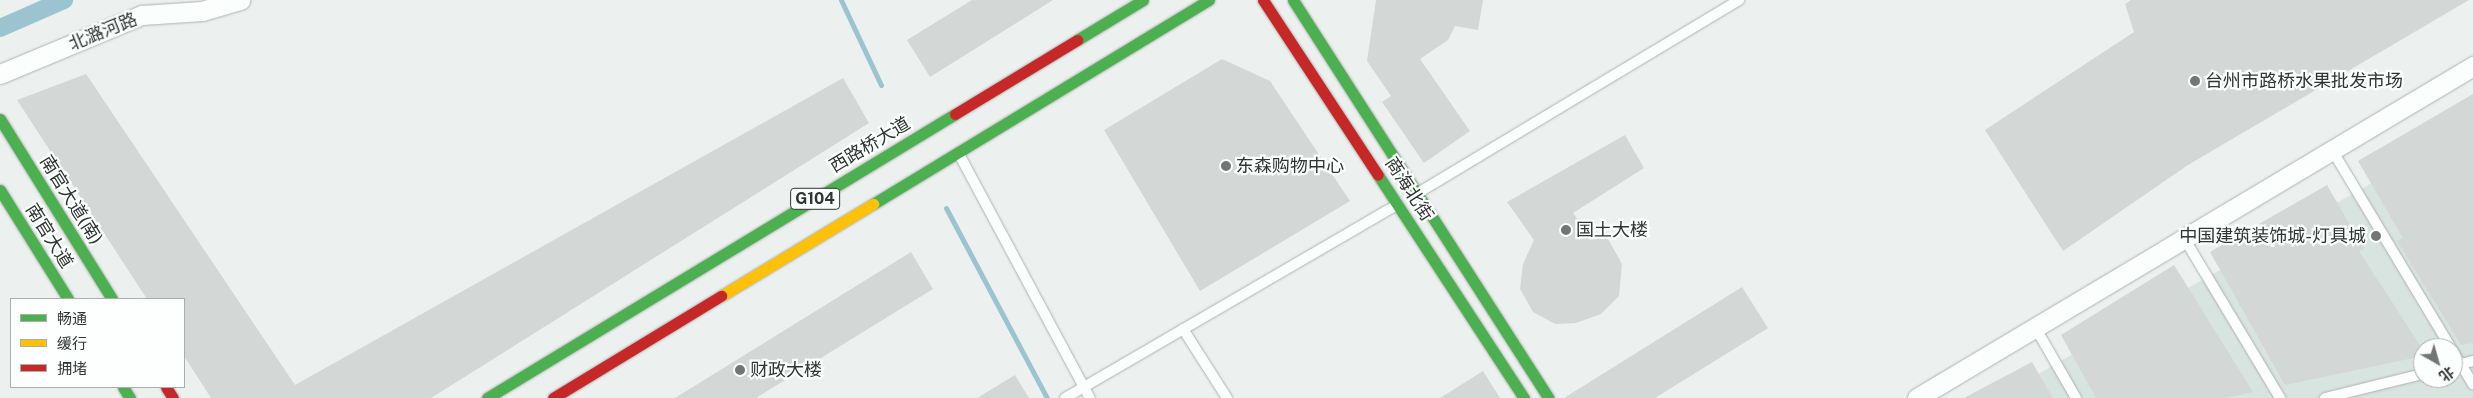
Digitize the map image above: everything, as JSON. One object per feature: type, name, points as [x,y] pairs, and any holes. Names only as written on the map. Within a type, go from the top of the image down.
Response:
[{"type":"main road","name":"西路桥大道","points":[[487,398],[1143,0]]},
{"type":"main road","name":"G104","points":[[553,398],[1209,0]]},
{"type":"main road","name":"商海北街","points":[[1264,0],[1524,398]]},
{"type":"main road","name":"商海北街","points":[[1293,0],[1550,398]]},
{"type":"main road","name":"南官大道(南)","points":[[0,119],[111,298]]},
{"type":"main road","name":"南官大道","points":[[0,190],[67,298]]},
{"type":"street","name":"北潞河路","points":[[0,74],[142,16],[202,11],[240,0]]},
{"type":"street","points":[[1917,398],[2473,66]]},
{"type":"lane","points":[[1065,398],[1418,193],[1739,0]]},
{"type":"lane","points":[[2332,150],[2445,338]]},
{"type":"lane","points":[[958,152],[1090,398]]},
{"type":"lane","points":[[2184,238],[2280,398]]},
{"type":"lane","points":[[2035,327],[2076,398]]},
{"type":"lane","points":[[1183,329],[1226,398]]},
{"type":"lane","points":[[2463,372],[2473,384]]},
{"type":"lane","points":[[2325,398],[2413,376]]},
{"type":"shaded area","name":"中国建筑装饰城-灯具城","points":[[2473,125],[2473,398],[1996,398]]},
{"type":"building","points":[[972,0],[1053,0],[930,77],[907,40]]},
{"type":"building","points":[[1376,0],[1483,0],[1478,30],[1455,26],[1448,40],[1420,59],[1470,131],[1424,163],[1382,102],[1391,96],[1367,61]]},
{"type":"building","name":"台州市路桥水果批发市场","points":[[2131,0],[2469,0],[2188,165],[2063,251],[1985,130],[2134,32],[2125,4]]},
{"type":"building","name":"东森购物中心","points":[[1222,59],[1270,81],[1350,201],[1200,291],[1104,130]]},
{"type":"building","points":[[86,74],[295,385],[843,78],[869,123],[431,398],[211,398],[185,358],[185,298],[146,298],[17,100]]},
{"type":"building","points":[[2473,94],[2473,343],[2463,345],[2463,338],[2457,338],[2397,241],[2403,238],[2358,161]]},
{"type":"building","name":"国土大楼","points":[[1625,135],[1644,168],[1573,213],[1587,232],[1608,239],[1622,264],[1619,296],[1601,314],[1576,323],[1555,324],[1533,312],[1520,289],[1523,264],[1534,240],[1507,202]]},
{"type":"building","points":[[2327,185],[2364,249],[2359,251],[2415,338],[2413,338],[2413,358],[2285,385],[2210,252]]},
{"type":"building","points":[[911,252],[933,289],[756,398],[675,398]]},
{"type":"building","points":[[2174,265],[2253,392],[2225,398],[2096,398],[2061,335]]},
{"type":"building","points":[[1742,287],[1768,328],[1655,398],[1564,398]]},
{"type":"building","points":[[2032,362],[2053,398],[1964,398]]},
{"type":"building","points":[[1483,371],[1500,398],[1440,398]]},
{"type":"building","points":[[1015,375],[1029,398],[977,398]]},
{"type":"waterway","points":[[0,28],[64,0]]},
{"type":"waterway","points":[[841,0],[881,85]]},
{"type":"waterway","points":[[946,208],[1047,398]]},
{"type":"traffic: fast","points":[[1077,40],[1143,0]]},
{"type":"traffic: fast","points":[[873,204],[1209,0]]},
{"type":"traffic: fast","points":[[1293,0],[1549,398]]},
{"type":"traffic: fast","points":[[487,398],[955,114]]},
{"type":"traffic: fast","points":[[0,119],[111,298]]},
{"type":"traffic: fast","points":[[1378,175],[1524,398]]},
{"type":"traffic: fast","points":[[0,190],[67,298]]},
{"type":"traffic: fast","points":[[124,388],[130,398]]},
{"type":"traffic: slow","points":[[721,296],[873,204]]},
{"type":"traffic: jam","points":[[1263,0],[1378,175]]},
{"type":"traffic: jam","points":[[955,114],[1077,40]]},
{"type":"traffic: jam","points":[[553,398],[721,296]]},
{"type":"traffic: jam","points":[[167,388],[173,398]]},
{"type":"place","name":"台州市路桥水果批发市场","points":[[2195,81]]},
{"type":"place","name":"东森购物中心","points":[[1226,166]]},
{"type":"place","name":"国土大楼","points":[[1566,230]]},
{"type":"place","name":"中国建筑装饰城-灯具城","points":[[2376,236]]},
{"type":"place","name":"财政大楼","points":[[740,370]]}]
